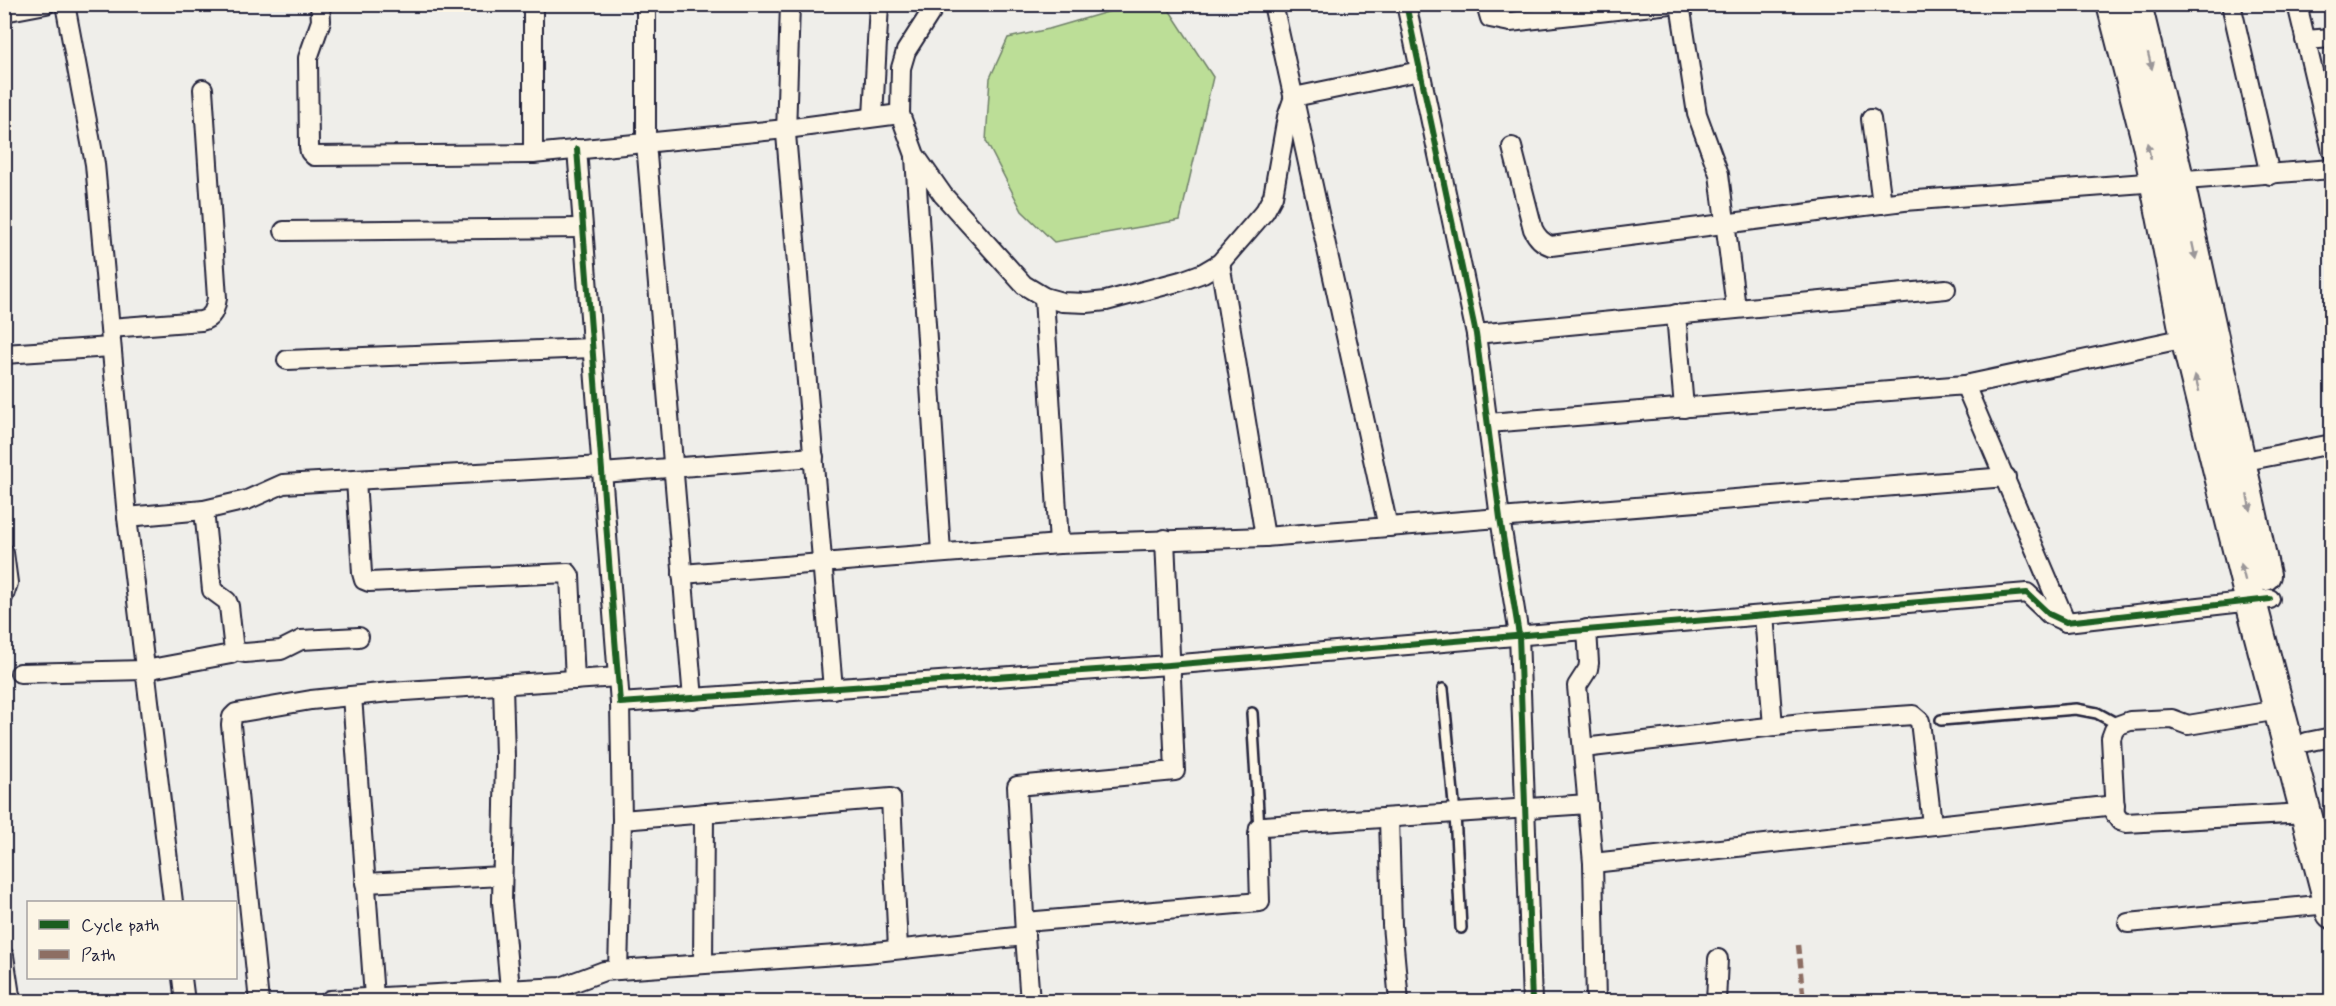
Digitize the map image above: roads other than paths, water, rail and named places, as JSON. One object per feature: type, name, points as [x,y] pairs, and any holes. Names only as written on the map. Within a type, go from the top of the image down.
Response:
[{"type":"main road","points":[[2112,4],[2168,182],[2240,462],[2260,601],[2279,710],[2330,909]]},
{"type":"main road","points":[[2136,4],[2168,182],[2186,338],[2260,601],[2319,740],[2331,836]]},
{"type":"street","points":[[4,12],[46,4]]},
{"type":"street","points":[[65,4],[95,164],[127,517],[173,901]]},
{"type":"street","points":[[320,4],[321,21],[308,58],[309,147],[314,156],[533,154],[786,129],[900,114]]},
{"type":"street","points":[[533,4],[533,154]]},
{"type":"street","points":[[646,4],[646,143],[693,699]]},
{"type":"street","points":[[790,4],[786,129],[833,689]]},
{"type":"street","points":[[873,117],[879,4]]},
{"type":"street","points":[[936,4],[906,51],[902,68],[900,114],[915,155],[943,195],[1024,285],[1044,297],[1062,302],[1106,301],[1181,281],[1220,263],[1265,211],[1273,196],[1287,117],[1294,97]]},
{"type":"street","points":[[1273,4],[1388,527]]},
{"type":"street","points":[[1406,4],[1476,333],[1500,518],[1519,635],[1532,1002]]},
{"type":"street","points":[[1486,4],[1490,18],[1510,22],[1670,4]]},
{"type":"street","points":[[1680,4],[1697,114],[1719,174],[1736,308]]},
{"type":"street","points":[[2231,4],[2270,175]]},
{"type":"street","points":[[2297,4],[2331,151]]},
{"type":"street","points":[[2305,40],[2331,38]]},
{"type":"street","points":[[1294,97],[1420,71]]},
{"type":"street","points":[[110,328],[201,321],[209,319],[215,310],[217,298],[203,89]]},
{"type":"street","points":[[1871,118],[1882,204]]},
{"type":"street","points":[[1512,147],[1533,230],[1544,244],[1551,246],[1882,204],[2331,169]]},
{"type":"street","points":[[577,149],[620,703],[622,820],[618,970]]},
{"type":"street","points":[[915,155],[940,552]]},
{"type":"street","points":[[284,231],[583,228]]},
{"type":"street","points":[[1220,263],[1265,537]]},
{"type":"street","points":[[1476,333],[1946,289]]},
{"type":"street","points":[[1044,297],[1059,544]]},
{"type":"street","points":[[1676,314],[1684,408]]},
{"type":"street","points":[[1488,423],[1965,384],[2186,338]]},
{"type":"street","points":[[4,354],[111,347]]},
{"type":"street","points":[[287,360],[592,348]]},
{"type":"street","points":[[1965,384],[2067,622]]},
{"type":"street","points":[[2240,462],[2331,444]]},
{"type":"street","points":[[127,517],[204,510],[247,500],[283,484],[602,470],[814,457]]},
{"type":"street","points":[[682,574],[1059,544],[1265,537],[2006,477]]},
{"type":"street","points":[[356,480],[364,580],[369,582],[568,573],[575,680]]},
{"type":"street","points":[[204,510],[210,583],[214,593],[227,601],[229,606],[234,651]]},
{"type":"street","points":[[1030,1002],[1017,786],[1175,771],[1165,539]]},
{"type":"street","points":[[4,553],[8,583],[4,595]]},
{"type":"street","points":[[620,703],[1169,665],[2027,593],[2049,614],[2067,622],[2260,601]]},
{"type":"street","points":[[1764,615],[1773,726]]},
{"type":"street","points":[[1587,629],[1588,669],[1577,686],[1593,863],[1596,1002]]},
{"type":"street","points":[[20,673],[145,670],[225,657],[234,651],[244,653],[281,650],[301,640],[359,637]]},
{"type":"street","points":[[258,1002],[232,717],[236,712],[352,696],[618,677]]},
{"type":"street","points":[[502,685],[505,757],[502,876],[504,931],[510,989]]},
{"type":"street","points":[[352,696],[374,997]]},
{"type":"street","points":[[2279,710],[2188,725],[2172,719],[2130,721],[2119,725],[2111,738],[2115,814],[2120,821],[2126,823],[2306,813]]},
{"type":"street","points":[[1583,748],[1773,726],[1913,715],[1918,717],[1932,824]]},
{"type":"street","points":[[622,820],[891,798],[898,949]]},
{"type":"street","points":[[330,1000],[374,997],[443,997],[510,989],[561,987],[604,971],[898,949],[1025,929],[1260,902],[1257,834],[1259,828],[1264,826],[1588,804]]},
{"type":"street","points":[[1593,863],[2115,805]]},
{"type":"street","points":[[704,813],[704,964]]},
{"type":"street","points":[[1389,818],[1392,925],[1399,1002]]},
{"type":"street","points":[[365,883],[502,876]]},
{"type":"street","points":[[2128,923],[2330,909]]},
{"type":"street","points":[[4,956],[11,1002]]},
{"type":"street","points":[[1716,1002],[1718,959]]},
{"type":"street","points":[[182,979],[185,1002]]},
{"type":"lane","points":[[1443,689],[1455,814],[1461,928]]},
{"type":"lane","points":[[1941,720],[2076,708],[2097,713],[2119,725]]},
{"type":"lane","points":[[1252,713],[1259,828]]}]
